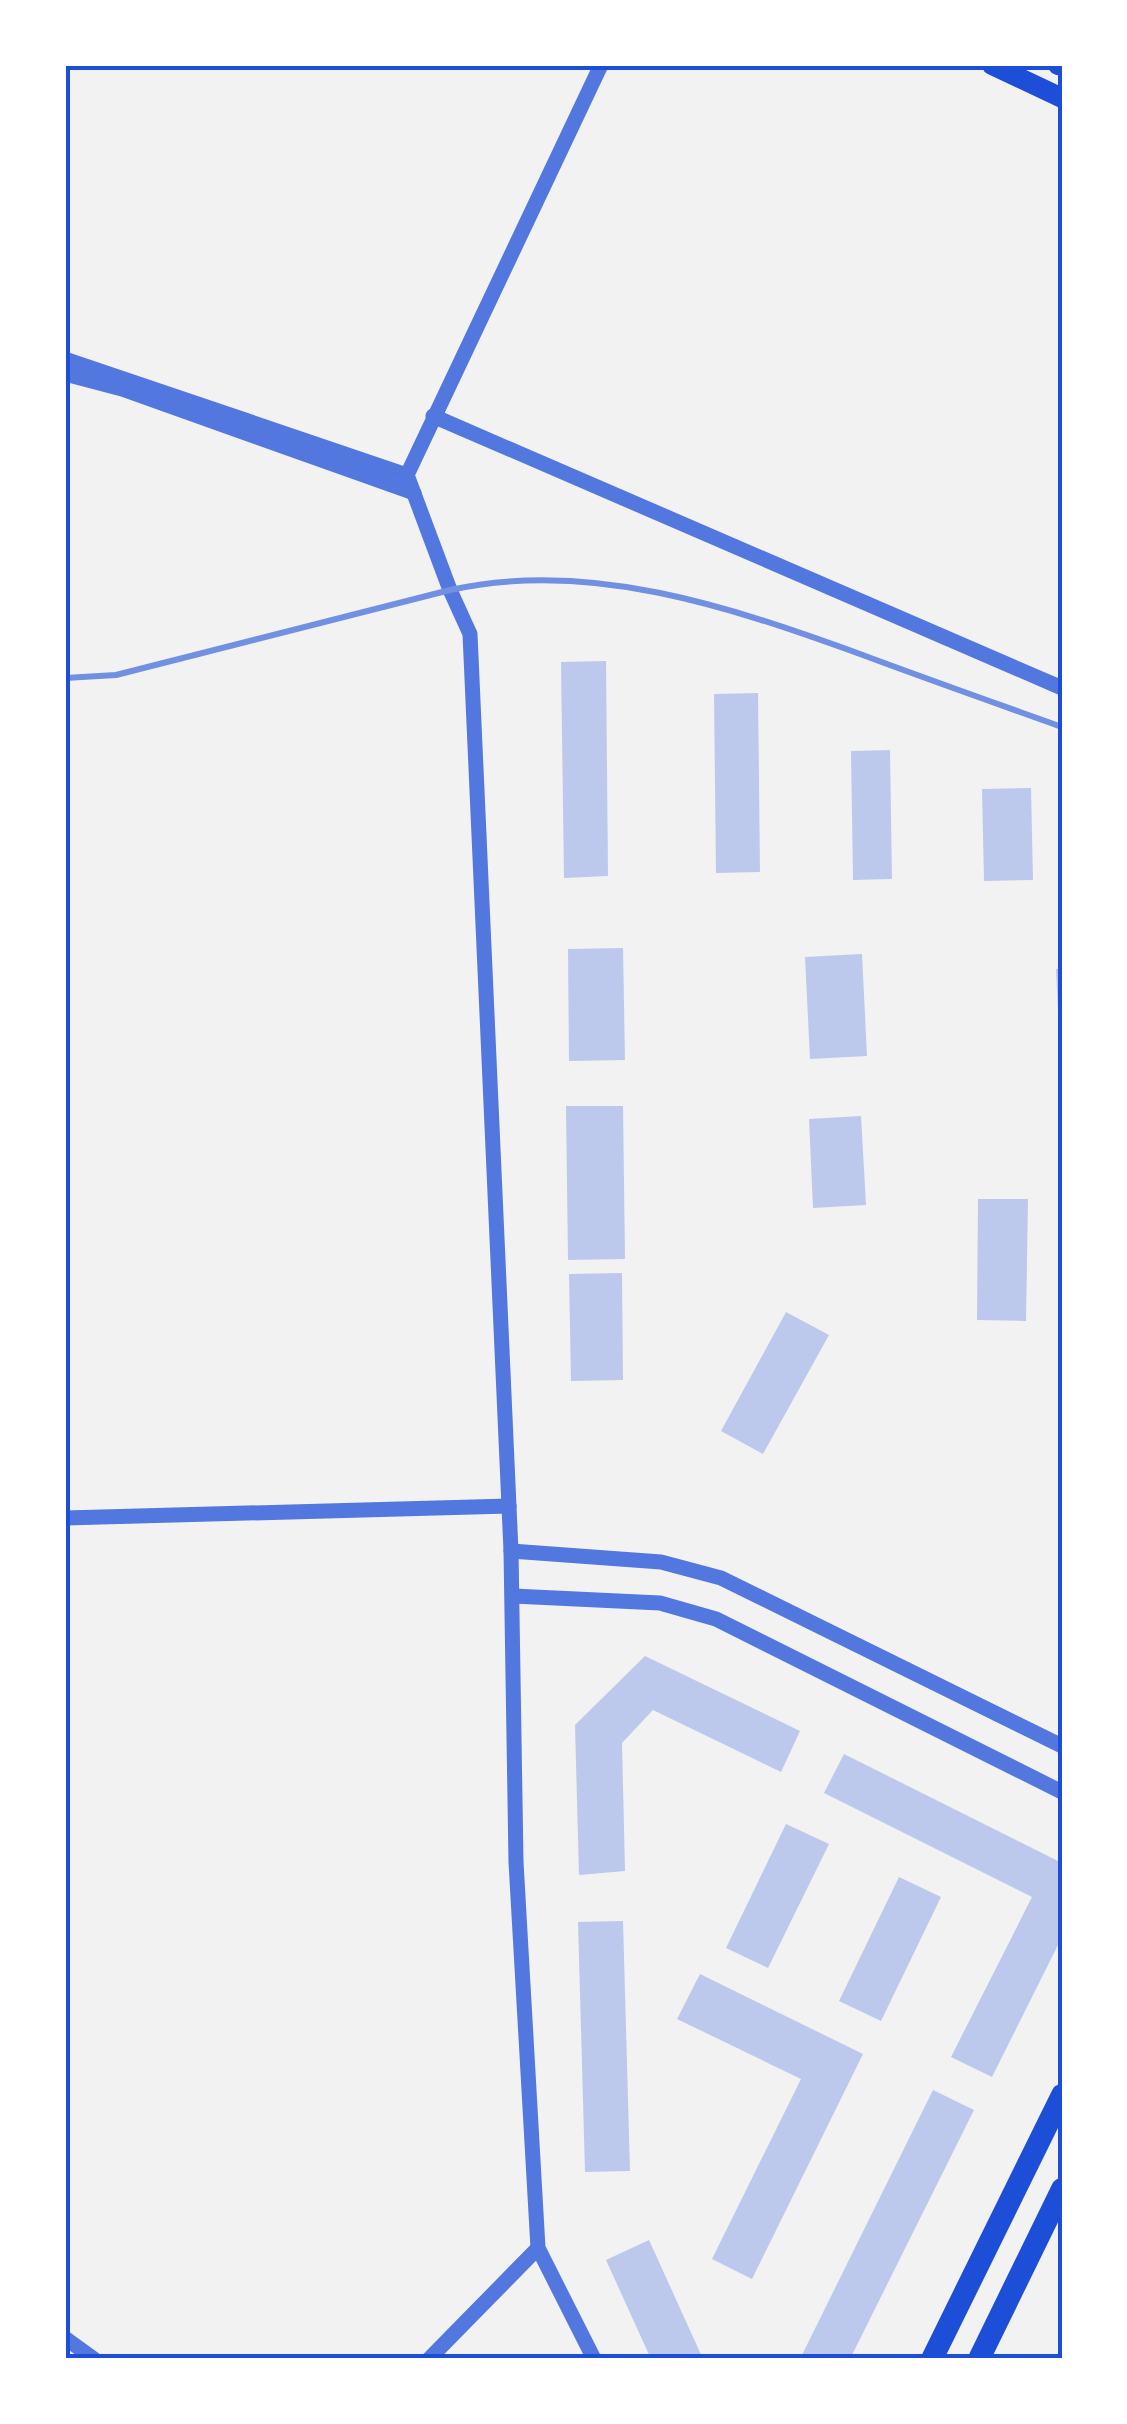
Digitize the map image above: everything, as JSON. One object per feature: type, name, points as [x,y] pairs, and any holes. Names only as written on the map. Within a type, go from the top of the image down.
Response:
[{"type":"highway","points":[[932,2359],[1062,2095]]},
{"type":"highway","points":[[979,2359],[1062,2189]]},
{"type":"main road","points":[[992,65],[1062,98]]},
{"type":"street","points":[[594,2359],[538,2248],[516,1862],[513,1596],[470,634],[407,475],[602,65]]},
{"type":"street","points":[[65,358],[407,475]]},
{"type":"street","points":[[65,374],[122,389],[414,492]]},
{"type":"street","points":[[433,416],[1062,688]]},
{"type":"street","points":[[65,1518],[509,1506]]},
{"type":"street","points":[[511,1551],[661,1562],[721,1578],[1062,1746]]},
{"type":"street","points":[[513,1596],[660,1603],[716,1619],[1062,1792]]},
{"type":"street","points":[[429,2359],[538,2248]]},
{"type":"street","points":[[65,2338],[94,2359]]},
{"type":"building","points":[[606,661],[608,876],[564,878],[561,662]]},
{"type":"building","points":[[758,693],[760,872],[716,873],[714,694]]},
{"type":"building","points":[[890,750],[892,879],[853,880],[851,751]]},
{"type":"building","points":[[1031,788],[1033,880],[984,881],[982,789]]},
{"type":"building","points":[[623,948],[625,1060],[569,1061],[568,949]]},
{"type":"building","points":[[862,954],[867,1056],[810,1059],[805,957]]},
{"type":"building","points":[[1062,968],[1062,1032],[1059,1032],[1056,969]]},
{"type":"building","points":[[566,1106],[623,1106],[625,1259],[568,1260]]},
{"type":"building","points":[[861,1116],[866,1205],[813,1208],[809,1119]]},
{"type":"building","points":[[978,1199],[1028,1199],[1026,1321],[977,1320]]},
{"type":"building","points":[[622,1273],[623,1380],[571,1381],[569,1274]]},
{"type":"building","points":[[786,1312],[829,1335],[763,1454],[721,1431]]},
{"type":"building","points":[[645,1656],[800,1731],[781,1772],[653,1710],[622,1743],[625,1871],[579,1875],[575,1725]]},
{"type":"building","points":[[844,1754],[1062,1863],[1062,1937],[992,2077],[951,2057],[1032,1897],[824,1793]]},
{"type":"building","points":[[786,1824],[829,1844],[768,1968],[726,1948]]},
{"type":"building","points":[[899,1877],[941,1897],[881,2021],[839,2001]]},
{"type":"building","points":[[623,1921],[630,2171],[585,2172],[578,1922]]},
{"type":"building","points":[[700,1974],[863,2054],[752,2279],[712,2259],[801,2079],[677,2019]]},
{"type":"building","points":[[933,2090],[974,2110],[850,2359],[800,2359]]},
{"type":"building","points":[[649,2240],[703,2359],[651,2359],[606,2260]]},
{"type":"railway","points":[[65,678],[116,675],[450,590],[502,582],[555,580],[607,584],[710,605],[811,636],[1062,727]]}]
